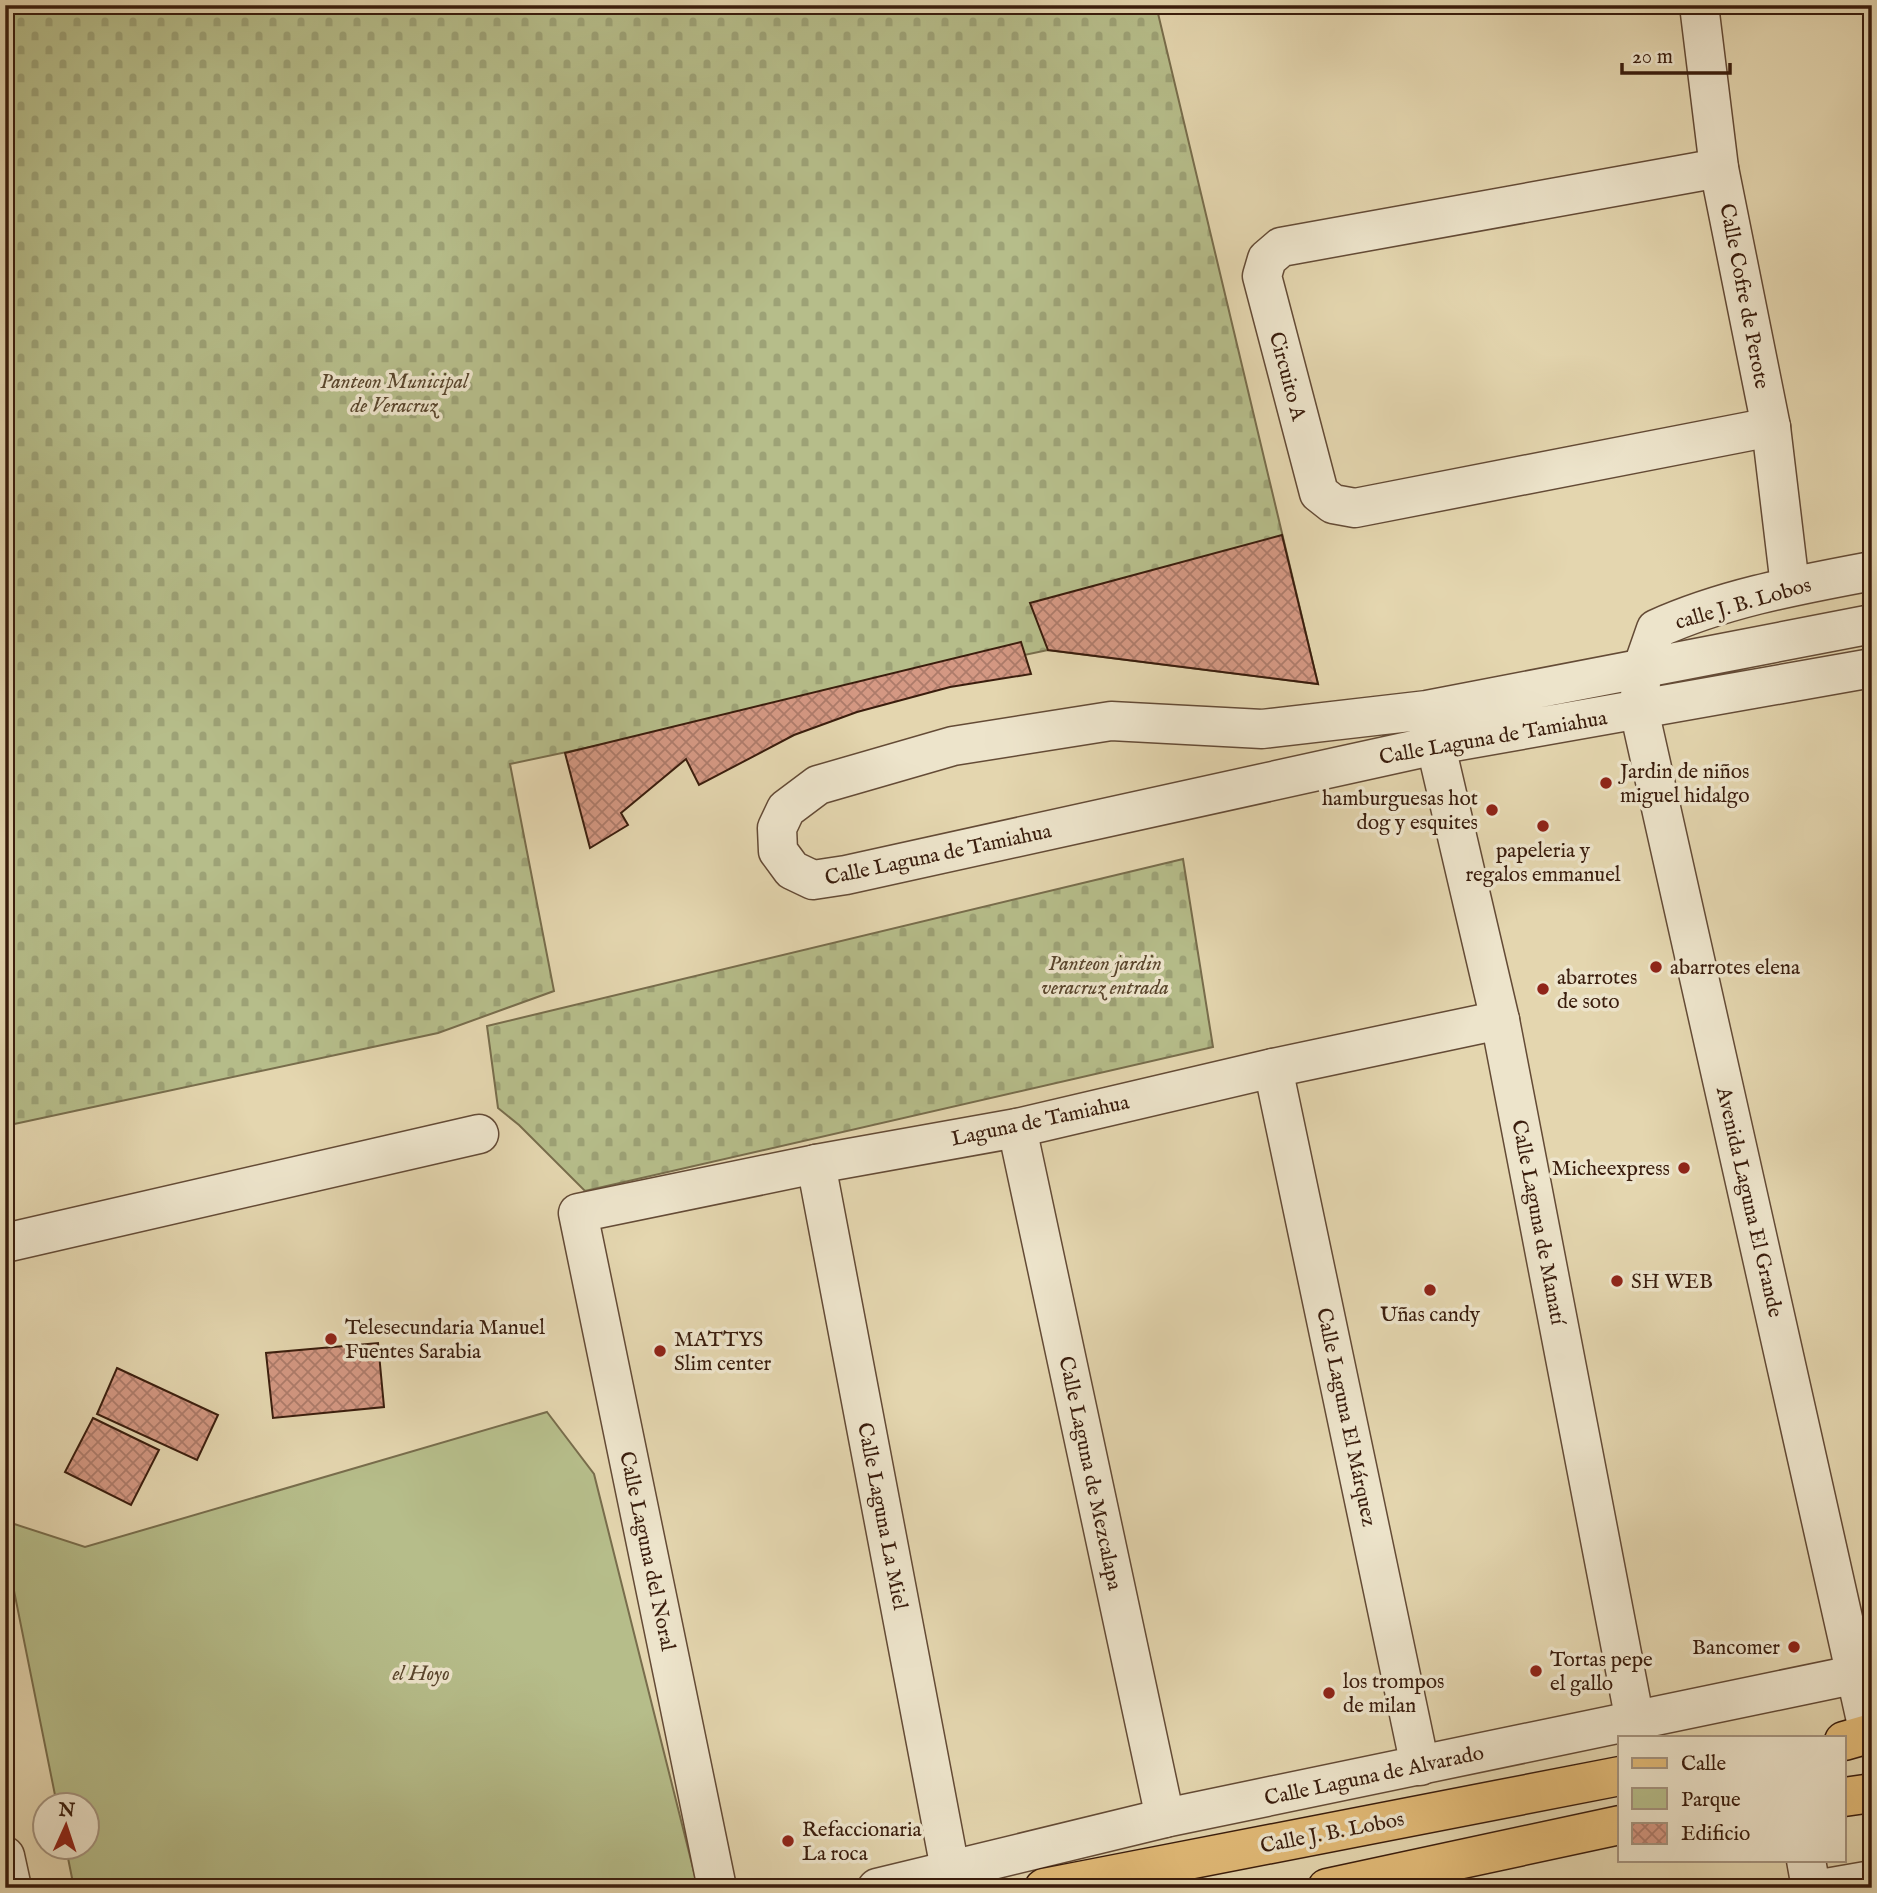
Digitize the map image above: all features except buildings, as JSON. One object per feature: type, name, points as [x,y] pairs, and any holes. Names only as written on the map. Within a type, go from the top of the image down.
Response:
[{"type":"main road","name":"Calle J. B. Lobos","points":[[1044,1888],[1618,1776]]},
{"type":"main road","points":[[1846,1797],[1872,1793]]},
{"type":"main road","points":[[1328,1888],[1618,1825]]},
{"type":"street","name":"Calle Cofre de Perote","points":[[1699,5],[1719,167],[1771,427],[1790,586]]},
{"type":"street","name":"Circuito A","points":[[1719,167],[1282,247],[1267,259],[1262,276],[1319,493],[1334,504],[1355,508],[1771,427]]},
{"type":"street","name":"calle J. B. Lobos","points":[[1642,669],[1656,629],[1692,613],[1790,586],[1872,571]]},
{"type":"street","name":"Calle Laguna de Tamiahua","points":[[1872,624],[1642,669],[1432,727],[846,876],[813,880],[792,870],[778,851],[777,828],[786,809],[818,785],[953,746],[1111,721],[1262,729],[1432,727],[1639,710],[1872,668]]},
{"type":"street","name":"Avenida Laguna El Grande","points":[[1642,669],[1639,710],[1864,1673],[1855,1739]]},
{"type":"street","name":"Calle Laguna de Manatí","points":[[1432,727],[1500,1020],[1637,1729]]},
{"type":"street","name":"Laguna de Tamiahua","points":[[578,1213],[816,1164],[1017,1128],[1273,1068],[1500,1020]]},
{"type":"street","name":"Calle Laguna El Márquez","points":[[1273,1068],[1420,1766]]},
{"type":"street","name":"Calle Laguna de Mezcalapa","points":[[1017,1128],[1165,1818]]},
{"type":"street","points":[[5,1243],[479,1134]]},
{"type":"street","name":"Calle Laguna La Miel","points":[[816,1164],[950,1869]]},
{"type":"street","name":"Calle Laguna del Noral","points":[[578,1213],[717,1888]]},
{"type":"street","name":"Calle Laguna de Alvarado","points":[[877,1888],[1165,1818],[1420,1766],[1637,1729],[1864,1673]]},
{"type":"street","points":[[5,1856],[12,1888]]},
{"type":"street","points":[[1809,1862],[1840,1881]]},
{"type":"green space","name":"Panteon Municipal de Veracruz","points":[[5,5],[1156,5],[1318,684],[1048,650],[510,764],[554,991],[438,1033],[5,1126]]},
{"type":"green space","name":"Panteon jardin veracruz entrada","points":[[1183,859],[1213,1047],[585,1191],[519,1125],[498,1108],[487,1026]]},
{"type":"green space","name":"el Hoyo","points":[[547,1412],[594,1474],[698,1888],[74,1888],[69,1862],[102,1862],[102,1792],[54,1792],[5,1546],[5,1521],[85,1547]]},
{"type":"place","name":"Jardin de niños miguel hidalgo","points":[[1606,783]]},
{"type":"place","name":"hamburguesas hot dog y esquites","points":[[1492,810]]},
{"type":"place","name":"papeleria y regalos emmanuel","points":[[1543,826]]},
{"type":"place","name":"abarrotes elena","points":[[1656,967]]},
{"type":"place","name":"abarrotes de soto","points":[[1543,989]]},
{"type":"place","name":"Micheexpress","points":[[1684,1168]]},
{"type":"place","name":"SH WEB","points":[[1617,1281]]},
{"type":"place","name":"Uñas candy","points":[[1430,1290]]},
{"type":"place","name":"Telesecundaria Manuel Fuentes Sarabia","points":[[331,1339]]},
{"type":"place","name":"MATTYS Slim center","points":[[660,1351]]},
{"type":"place","name":"Bancomer","points":[[1794,1647]]},
{"type":"place","name":"Tortas pepe el gallo","points":[[1536,1671]]},
{"type":"place","name":"los trompos de milan","points":[[1329,1693]]},
{"type":"place","name":"Refaccionaria La roca","points":[[788,1841]]}]
